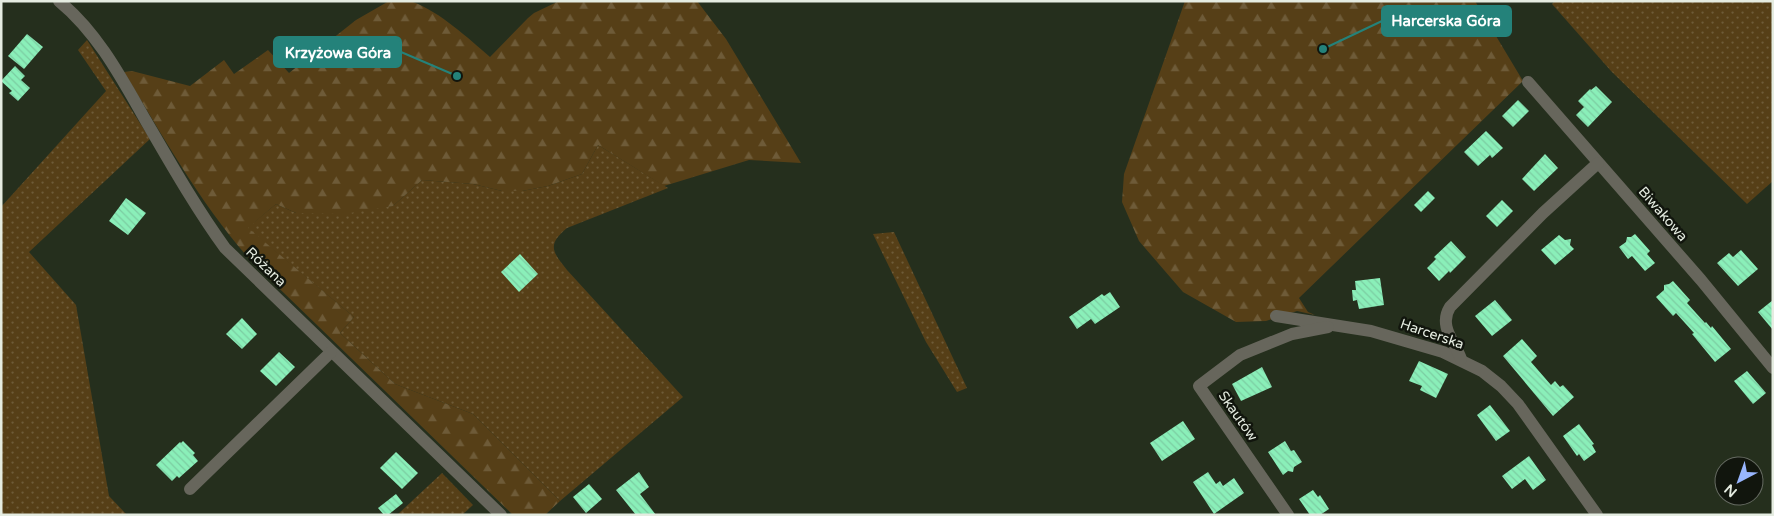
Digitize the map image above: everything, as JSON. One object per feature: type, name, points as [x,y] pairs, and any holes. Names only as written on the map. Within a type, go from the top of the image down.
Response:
[{"type":"street","name":"Różana","points":[[59,1],[87,30],[115,67],[163,150],[213,232],[225,248],[501,515]]},
{"type":"street","name":"Biwakowa","points":[[1528,82],[1701,280],[1773,368]]},
{"type":"street","points":[[1461,359],[1445,325],[1447,312],[1543,213],[1598,163]]},
{"type":"street","name":"Harcerska","points":[[1276,316],[1371,331],[1443,352],[1482,370],[1518,404],[1597,515]]},
{"type":"street","name":"Skautów","points":[[1288,515],[1199,386],[1240,355],[1292,334],[1338,325]]},
{"type":"street","points":[[190,489],[331,352]]},
{"type":"green space","points":[[389,1],[410,1],[423,6],[453,26],[490,57],[534,13],[559,1],[697,1],[726,39],[801,163],[749,160],[664,186],[598,145],[582,174],[548,186],[522,191],[502,191],[473,184],[422,180],[393,206],[344,214],[296,213],[276,204],[248,228],[354,317],[340,333],[395,384],[473,414],[560,501],[545,515],[513,515],[254,264],[217,219],[201,196],[124,72],[132,71],[190,86],[224,60],[234,74],[268,50],[289,73],[356,20]]},
{"type":"green space","points":[[1185,1],[1475,1],[1523,81],[1299,298],[1308,312],[1315,315],[1297,311],[1266,321],[1236,322],[1183,292],[1139,241],[1122,202],[1124,174]]},
{"type":"green space","points":[[1555,1],[1773,1],[1773,181],[1747,204],[1611,71],[1552,4]]},
{"type":"green space","points":[[87,40],[150,139],[29,252],[76,305],[109,496],[127,515],[1,515],[1,207],[106,91],[78,50]]},
{"type":"green space","points":[[598,145],[668,188],[567,228],[556,239],[554,244],[555,253],[567,270],[683,397],[560,501],[473,414],[395,384],[340,333],[354,317],[247,228],[276,204],[296,213],[393,206],[422,180],[473,184],[502,191],[522,191],[548,186],[582,174]]},
{"type":"green space","points":[[894,232],[967,388],[957,392],[926,342],[873,234]]},
{"type":"green space","points":[[442,473],[473,505],[462,515],[397,515]]},
{"type":"building","points":[[27,34],[43,47],[24,69],[8,56]]},
{"type":"building","points":[[15,66],[25,76],[21,80],[30,88],[18,101],[9,93],[12,91],[1,81]]},
{"type":"building","points":[[1596,86],[1612,102],[1588,127],[1576,115],[1584,107],[1578,101],[1590,89]]},
{"type":"building","points":[[1518,100],[1529,111],[1513,127],[1502,116]]},
{"type":"building","points":[[1486,131],[1503,148],[1492,158],[1490,155],[1478,166],[1464,152]]},
{"type":"building","points":[[1545,154],[1558,168],[1534,191],[1522,179]]},
{"type":"building","points":[[1428,191],[1435,198],[1421,212],[1414,205]]},
{"type":"building","points":[[126,198],[146,213],[128,235],[109,221]]},
{"type":"building","points":[[1502,200],[1513,211],[1497,227],[1486,216]]},
{"type":"building","points":[[1635,234],[1650,251],[1647,254],[1655,263],[1645,271],[1632,256],[1628,259],[1619,247],[1626,242],[1627,237]]},
{"type":"building","points":[[1559,235],[1565,240],[1571,239],[1570,245],[1574,249],[1555,265],[1541,250]]},
{"type":"building","points":[[1451,241],[1466,257],[1439,281],[1427,268],[1436,259],[1434,257]]},
{"type":"building","points":[[1741,250],[1758,269],[1738,286],[1717,263],[1729,253],[1733,257]]},
{"type":"building","points":[[520,254],[538,274],[519,292],[501,272]]},
{"type":"building","points":[[1380,278],[1384,305],[1359,309],[1357,300],[1353,301],[1352,290],[1356,290],[1355,281]]},
{"type":"building","points":[[1673,281],[1690,300],[1687,303],[1705,323],[1711,328],[1712,326],[1731,349],[1715,362],[1692,334],[1694,333],[1676,313],[1673,316],[1656,297],[1664,290],[1664,285]]},
{"type":"building","points":[[1110,292],[1120,307],[1095,324],[1091,319],[1077,329],[1069,317],[1102,294],[1104,296]]},
{"type":"building","points":[[1495,300],[1512,320],[1492,336],[1475,316]]},
{"type":"building","points":[[1773,300],[1773,330],[1758,312]]},
{"type":"building","points":[[242,318],[257,334],[242,349],[226,334]]},
{"type":"building","points":[[1522,339],[1537,356],[1531,362],[1551,385],[1555,381],[1560,387],[1563,385],[1574,397],[1553,416],[1503,356]]},
{"type":"building","points":[[279,352],[295,367],[276,386],[260,371]]},
{"type":"building","points":[[1419,361],[1448,374],[1436,398],[1420,390],[1422,386],[1409,381]]},
{"type":"building","points":[[1262,367],[1272,387],[1241,401],[1232,384]]},
{"type":"building","points":[[1747,371],[1766,393],[1753,404],[1734,381]]},
{"type":"building","points":[[1490,405],[1510,431],[1496,441],[1477,415]]},
{"type":"building","points":[[1183,421],[1195,439],[1162,461],[1150,443]]},
{"type":"building","points":[[1579,424],[1594,444],[1592,445],[1596,452],[1584,461],[1579,454],[1577,456],[1563,436]]},
{"type":"building","points":[[183,441],[195,453],[193,455],[198,461],[179,478],[177,476],[172,481],[156,465]]},
{"type":"building","points":[[1285,441],[1291,451],[1294,450],[1302,462],[1294,467],[1293,472],[1288,471],[1283,475],[1268,452]]},
{"type":"building","points":[[396,452],[418,473],[402,489],[380,468]]},
{"type":"building","points":[[1529,456],[1546,480],[1533,490],[1525,479],[1512,489],[1502,476]]},
{"type":"building","points":[[639,472],[649,487],[640,494],[656,515],[636,515],[616,490]]},
{"type":"building","points":[[1208,472],[1216,484],[1220,481],[1223,486],[1234,478],[1244,493],[1214,514],[1193,482]]},
{"type":"building","points":[[589,484],[602,499],[586,513],[573,497]]},
{"type":"building","points":[[1313,490],[1318,497],[1320,495],[1329,509],[1320,515],[1310,515],[1299,499]]},
{"type":"building","points":[[396,494],[403,503],[388,515],[384,515],[378,508]]},
{"type":"place","name":"Harcerska Góra","points":[[1323,49]]},
{"type":"place","name":"Krzyżowa Góra","points":[[457,76]]}]
